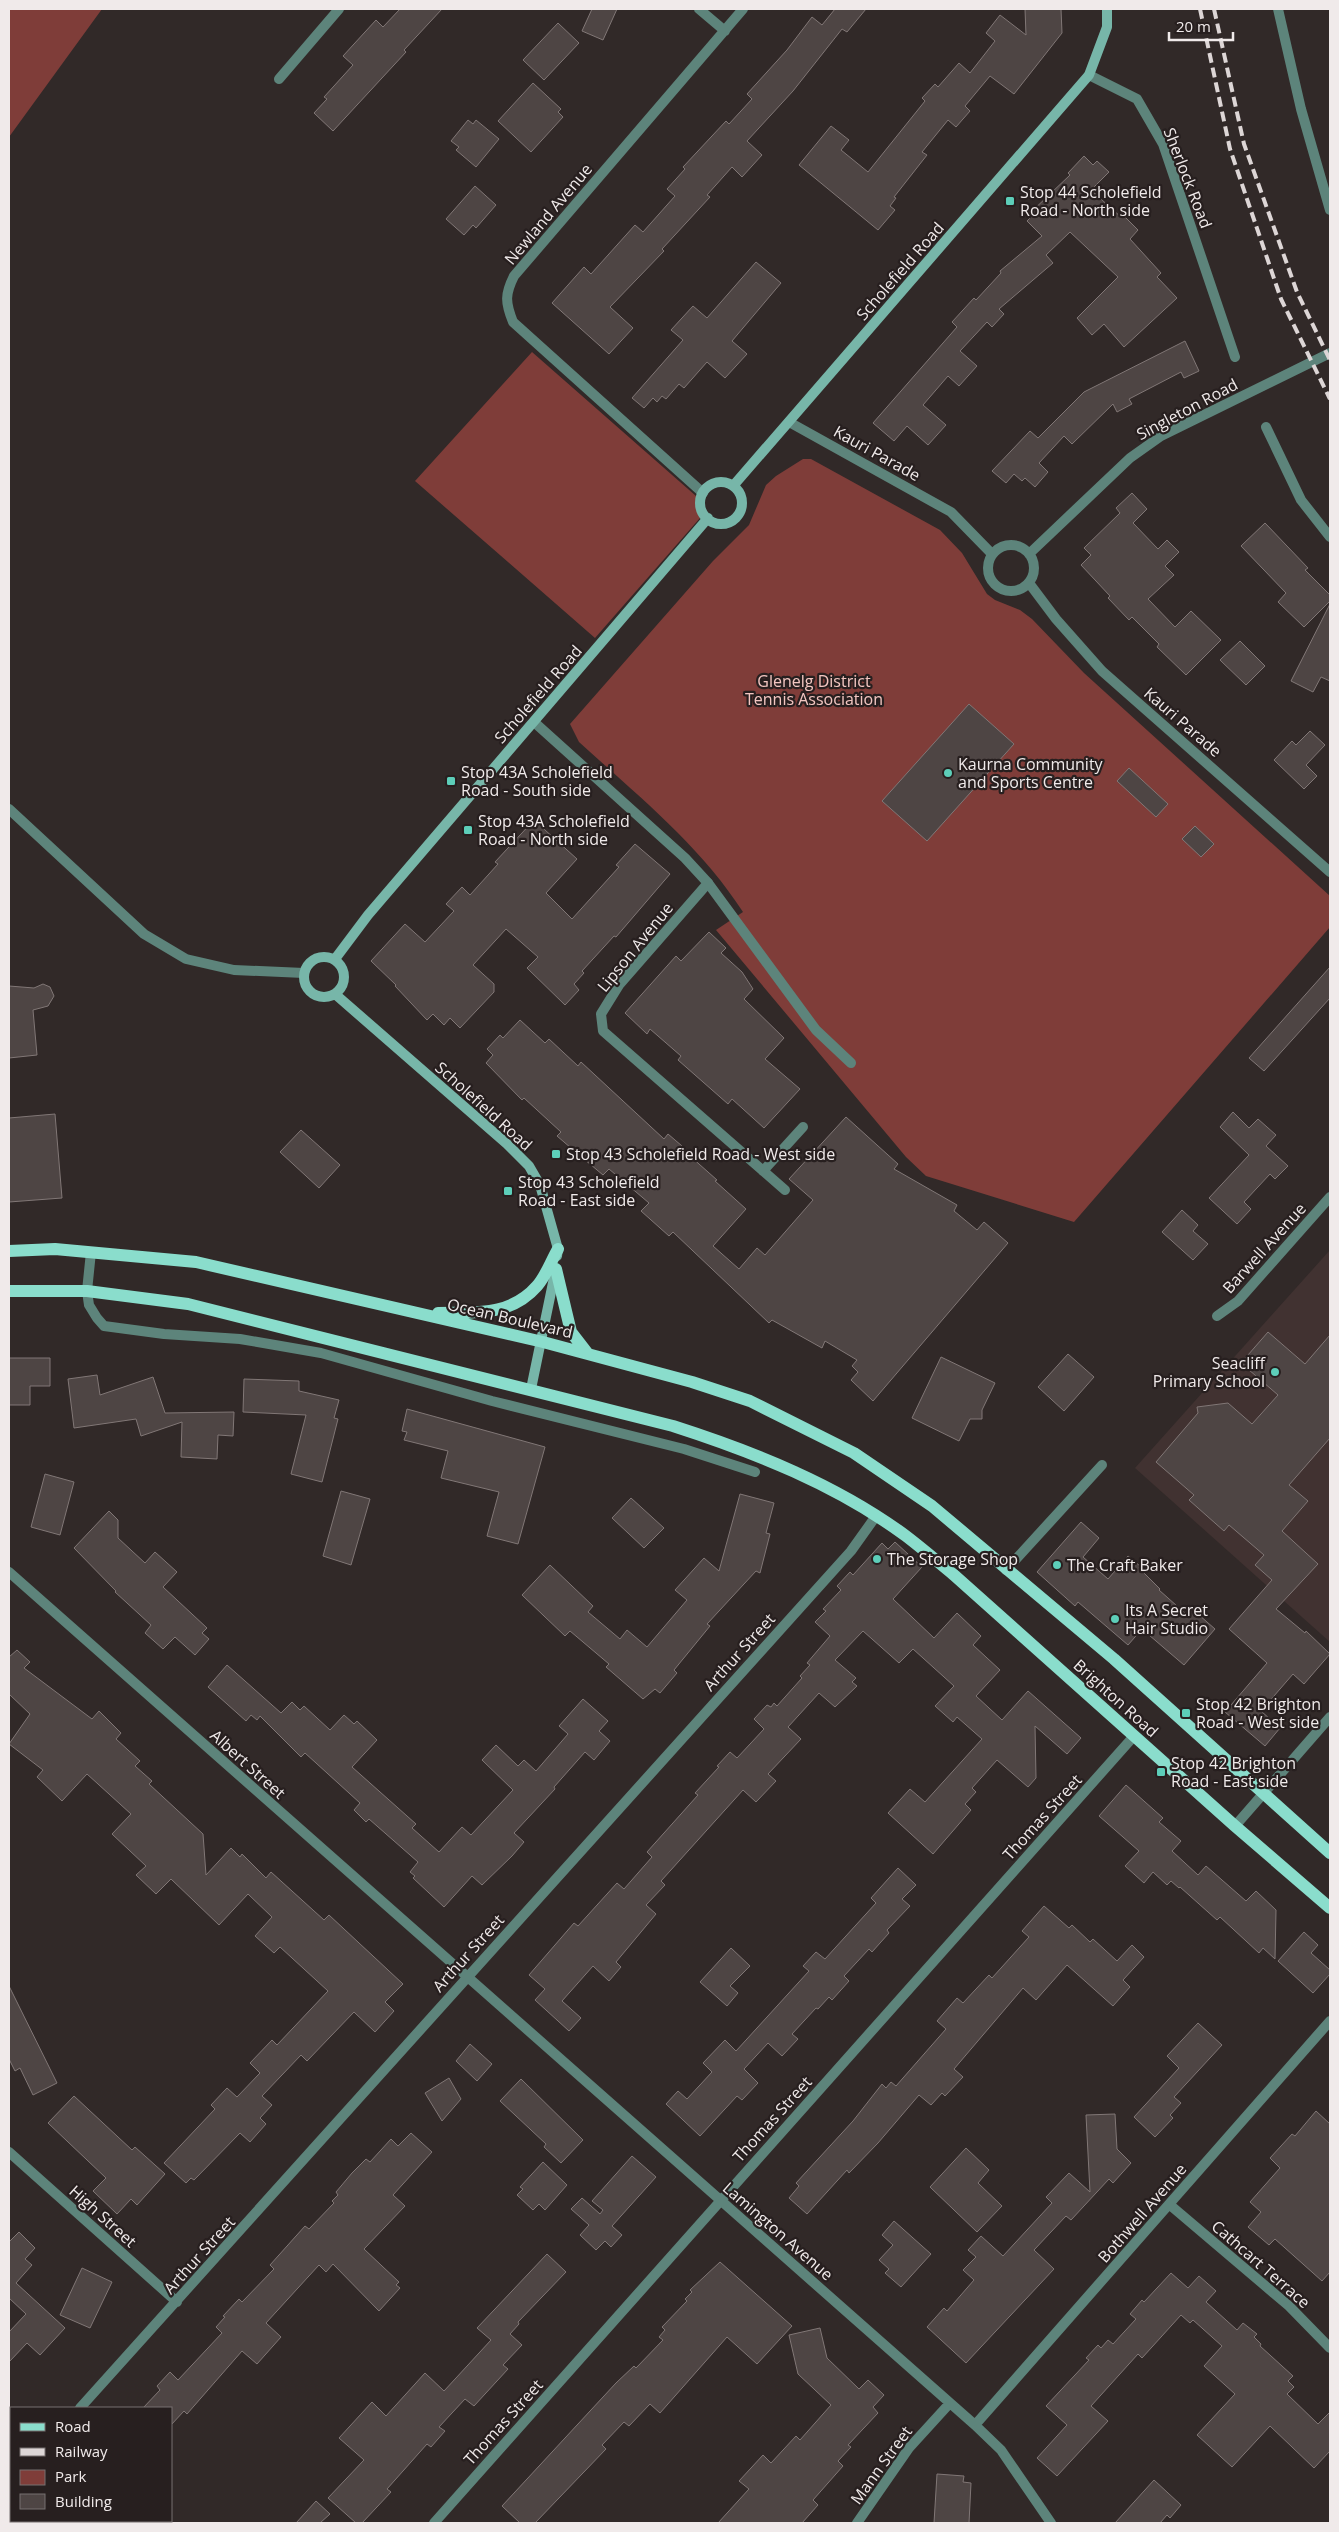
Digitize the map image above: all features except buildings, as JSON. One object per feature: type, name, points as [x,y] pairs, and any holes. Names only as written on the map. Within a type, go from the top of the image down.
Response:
[{"type":"main road","name":"Ocean Boulevard","points":[[9,1250],[55,1249],[196,1262],[543,1342],[692,1382],[750,1401],[854,1453],[900,1483]]},
{"type":"main road","points":[[421,1314],[497,1311],[519,1301],[537,1286],[558,1249]]},
{"type":"main road","points":[[556,1269],[572,1332],[588,1354]]},
{"type":"main road","points":[[9,1291],[87,1291],[188,1304],[531,1389],[673,1426],[726,1443],[791,1471],[876,1516]]},
{"type":"main road","name":"Brighton Road","points":[[900,1483],[932,1506],[1114,1659],[1330,1853]]},
{"type":"main road","name":"Brighton Road","points":[[876,1516],[954,1575],[1235,1826],[1330,1908]]},
{"type":"street","points":[[279,79],[339,9]]},
{"type":"street","points":[[699,9],[725,31]]},
{"type":"street","name":"Newland Avenue","points":[[703,492],[513,322],[507,304],[507,291],[514,276],[743,9]]},
{"type":"street","points":[[1089,75],[1107,27],[1107,9]]},
{"type":"street","points":[[1278,9],[1301,109],[1330,210]]},
{"type":"street","name":"Sherlock Road","points":[[1089,75],[1137,99],[1163,144],[1236,357]]},
{"type":"street","name":"Scholefield Road","points":[[733,486],[1089,75]]},
{"type":"street","name":"Singleton Road","points":[[1029,554],[1130,458],[1161,436],[1330,353]]},
{"type":"street","name":"Kauri Parade","points":[[789,422],[951,512],[992,554]]},
{"type":"street","points":[[1266,427],[1303,505],[1330,538]]},
{"type":"street","points":[[721,482],[733,486],[742,497],[737,517],[724,523],[716,523],[708,518],[701,506],[703,492],[714,483],[721,482]]},
{"type":"street","name":"Scholefield Road","points":[[335,959],[368,915],[708,518]]},
{"type":"street","points":[[1014,545],[1029,554],[1034,569],[1029,583],[1016,591],[1008,592],[998,588],[988,575],[988,566],[992,554],[998,549],[1014,545]]},
{"type":"street","name":"Kauri Parade","points":[[1029,583],[1056,619],[1102,671],[1330,872]]},
{"type":"street","points":[[534,722],[684,858],[708,883],[816,1030],[851,1063]]},
{"type":"street","points":[[9,809],[144,934],[186,959],[234,970],[304,973]]},
{"type":"street","name":"Lipson Avenue","points":[[708,883],[618,985],[601,1014],[603,1031],[785,1190]]},
{"type":"street","points":[[319,956],[335,959],[341,964],[345,981],[341,989],[327,997],[311,992],[304,980],[304,973],[307,965],[319,956]]},
{"type":"street","name":"Scholefield Road","points":[[335,994],[507,1144],[529,1166],[540,1185],[558,1249],[543,1342],[531,1389]]},
{"type":"street","points":[[763,1171],[803,1127]]},
{"type":"street","name":"Barwell Avenue","points":[[1217,1316],[1238,1302],[1330,1197]]},
{"type":"street","points":[[91,1252],[87,1291],[90,1305],[96,1318],[104,1326],[116,1329],[240,1339],[321,1353],[492,1401],[684,1448],[755,1472]]},
{"type":"street","points":[[1006,1570],[1102,1465]]},
{"type":"street","name":"Arthur Street","points":[[81,2407],[851,1550],[876,1516]]},
{"type":"street","name":"Albert Street","points":[[9,1572],[467,1978]]},
{"type":"street","points":[[1235,1826],[1330,1717]]},
{"type":"street","name":"Thomas Street","points":[[434,2523],[1134,1736]]},
{"type":"street","name":"Lamington Avenue","points":[[467,1978],[1002,2450],[1051,2523]]},
{"type":"street","name":"Bothwell Avenue","points":[[974,2425],[1170,2205],[1330,2021]]},
{"type":"street","name":"High Street","points":[[9,2152],[177,2302]]},
{"type":"street","name":"Cathcart Terrace","points":[[1170,2205],[1288,2306],[1330,2348]]},
{"type":"street","name":"Mann Street","points":[[858,2523],[909,2448],[950,2403]]},
{"type":"shaded area","name":"Seacliff Primary School","points":[[1330,1250],[1330,1642],[1135,1468]]},
{"type":"green space","points":[[9,9],[102,9],[9,137]]},
{"type":"green space","points":[[532,352],[696,496],[696,509],[700,518],[595,638],[415,481]]},
{"type":"green space","name":"Glenelg District Tennis Association","points":[[803,459],[811,459],[940,530],[962,553],[987,594],[995,600],[1020,610],[1032,619],[1084,673],[1330,896],[1330,927],[1074,1222],[926,1176],[906,1157],[716,930],[743,912],[726,888],[688,843],[667,822],[579,742],[570,724],[713,561],[749,525],[766,485],[776,476]]},
{"type":"railway","points":[[1200,9],[1230,149],[1281,299],[1330,399]]},
{"type":"railway","points":[[1214,9],[1244,144],[1297,292],[1330,360]]},
{"type":"place","name":"Stop 44 Scholefield Road - North side","points":[[1010,201]]},
{"type":"place","name":"Kaurna Community and Sports Centre","points":[[948,773]]},
{"type":"place","name":"Stop 43A Scholefield Road - South side","points":[[451,781]]},
{"type":"place","name":"Stop 43A Scholefield Road - North side","points":[[468,830]]},
{"type":"place","name":"Stop 43 Scholefield Road - West side","points":[[556,1154]]},
{"type":"place","name":"Stop 43 Scholefield Road - East side","points":[[508,1191]]},
{"type":"place","name":"Seacliff Primary School","points":[[1275,1372]]},
{"type":"place","name":"The Storage Shop","points":[[877,1559]]},
{"type":"place","name":"The Craft Baker","points":[[1057,1565]]},
{"type":"place","name":"Its A Secret Hair Studio","points":[[1115,1619]]},
{"type":"place","name":"Stop 42 Brighton Road - West side","points":[[1186,1713]]},
{"type":"place","name":"Stop 42 Brighton Road - East side","points":[[1161,1772]]}]
